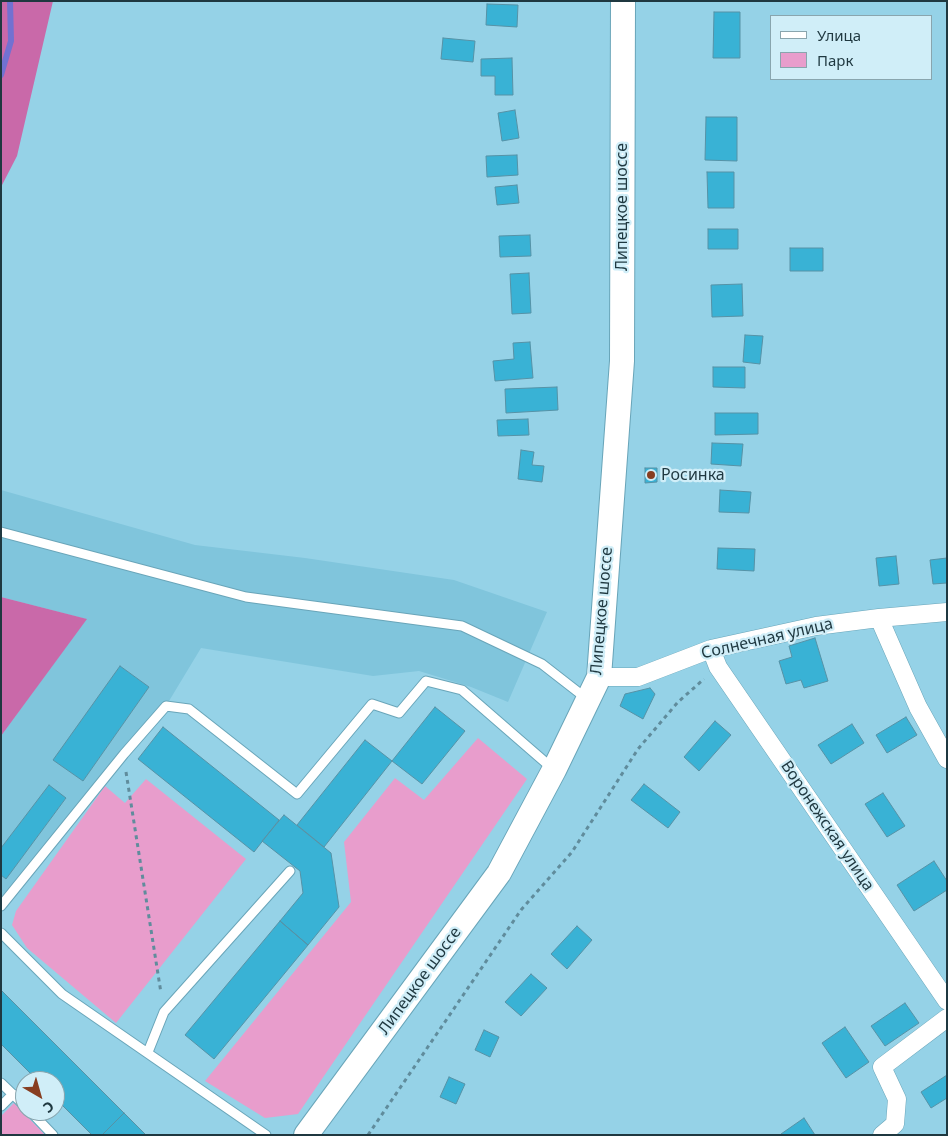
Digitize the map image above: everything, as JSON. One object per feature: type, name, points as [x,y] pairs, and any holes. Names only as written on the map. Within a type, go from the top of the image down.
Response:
[{"type":"main road","name":"Липецкое шоссе","points":[[306,1135],[499,873],[554,770],[599,677],[622,361],[623,1]]},
{"type":"street","name":"Солнечная улица","points":[[599,677],[638,676],[712,649],[816,626],[947,612]]},
{"type":"street","points":[[879,618],[918,707],[947,759]]},
{"type":"street","name":"Воронежская улица","points":[[712,649],[718,668],[947,1002]]},
{"type":"street","points":[[882,1135],[895,1124],[897,1099],[882,1067],[947,1018]]},
{"type":"lane","points":[[1,532],[246,596],[462,626],[542,664],[587,699]]},
{"type":"lane","points":[[1,906],[124,754],[166,706],[189,709],[298,794],[372,704],[399,712],[426,681],[462,690],[554,770]]},
{"type":"lane","points":[[148,1052],[164,1012],[290,871]]},
{"type":"lane","points":[[1,934],[62,994],[266,1135]]},
{"type":"lane","points":[[1,1083],[13,1094],[1,1106]]},
{"type":"lane","points":[[40,1121],[53,1135]]},
{"type":"path","points":[[368,1135],[521,910],[572,852],[638,749],[678,702],[718,668]]},
{"type":"path","points":[[124,754],[164,1012]]},
{"type":"shaded area","points":[[1,1],[53,1],[17,156],[1,187]]},
{"type":"shaded area","points":[[1,490],[195,545],[305,558],[454,580],[547,612],[508,702],[471,687],[419,671],[373,676],[201,648],[166,706],[1,906],[1,875],[6,878],[66,799],[49,786],[1,848],[1,736],[86,619],[1,597]],"holes":[[[120,666],[149,687],[83,781],[54,760]]]},
{"type":"shaded area","points":[[1,597],[87,619],[1,736]]},
{"type":"green space","points":[[478,738],[527,779],[298,1114],[265,1118],[205,1081],[351,902],[344,842],[395,778],[424,800]]},
{"type":"green space","points":[[146,779],[246,859],[116,1023],[27,948],[12,925],[16,911],[105,786],[125,803]]},
{"type":"green space","points":[[14,1103],[15,1121],[31,1121],[45,1135],[1,1135],[1,1116]]},
{"type":"building","points":[[487,4],[518,5],[517,27],[486,25]]},
{"type":"building","points":[[714,12],[740,12],[740,58],[713,58]]},
{"type":"building","points":[[443,38],[475,41],[473,62],[441,59]]},
{"type":"building","points":[[512,58],[513,95],[495,95],[495,76],[481,76],[481,59]]},
{"type":"building","points":[[515,110],[519,138],[502,141],[498,113]]},
{"type":"building","points":[[706,117],[737,117],[737,161],[705,160]]},
{"type":"building","points":[[517,155],[518,175],[487,177],[486,156]]},
{"type":"building","points":[[707,172],[734,172],[734,208],[708,208]]},
{"type":"building","points":[[517,185],[519,203],[497,205],[495,187]]},
{"type":"building","points":[[708,229],[738,229],[738,249],[708,249]]},
{"type":"building","points":[[530,235],[531,256],[500,257],[499,236]]},
{"type":"building","points":[[790,248],[823,248],[823,271],[790,271]]},
{"type":"building","points":[[529,273],[531,313],[512,314],[510,274]]},
{"type":"building","points":[[742,284],[743,316],[712,317],[711,285]]},
{"type":"building","points":[[745,335],[763,336],[760,364],[743,362]]},
{"type":"building","points":[[530,342],[533,378],[495,381],[493,361],[514,359],[513,343]]},
{"type":"building","points":[[713,367],[745,367],[745,388],[713,387]]},
{"type":"building","points":[[557,387],[558,410],[506,413],[505,389]]},
{"type":"building","points":[[715,413],[758,413],[758,434],[715,435]]},
{"type":"building","points":[[528,419],[529,435],[498,436],[497,420]]},
{"type":"building","points":[[712,443],[743,444],[741,466],[711,464]]},
{"type":"building","points":[[521,450],[534,452],[532,465],[544,466],[542,482],[518,479]]},
{"type":"building","name":"Росинка","points":[[645,468],[657,468],[657,482],[645,483]]},
{"type":"building","points":[[720,490],[751,492],[749,513],[719,512]]},
{"type":"building","points":[[718,548],[755,549],[754,571],[717,569]]},
{"type":"building","points":[[896,556],[899,584],[879,586],[876,558]]},
{"type":"building","points":[[947,558],[947,583],[933,584],[930,560]]},
{"type":"building","points":[[815,638],[828,681],[804,688],[801,680],[786,684],[779,661],[792,657],[789,646]]},
{"type":"building","points":[[120,666],[149,687],[83,781],[53,760]]},
{"type":"building","points":[[650,688],[655,694],[643,719],[620,706],[625,694]]},
{"type":"building","points":[[435,707],[465,731],[422,784],[392,761]]},
{"type":"building","points":[[906,717],[917,735],[887,753],[876,735]]},
{"type":"building","points":[[715,721],[731,735],[699,771],[684,757]]},
{"type":"building","points":[[852,724],[864,743],[831,764],[818,745]]},
{"type":"building","points":[[163,727],[279,820],[254,852],[138,759]]},
{"type":"building","points":[[365,740],[392,761],[324,847],[297,825]]},
{"type":"building","points":[[644,784],[680,812],[668,828],[631,800]]},
{"type":"building","points":[[49,785],[66,798],[6,879],[1,875],[1,848]]},
{"type":"building","points":[[883,793],[905,826],[887,837],[865,804]]},
{"type":"building","points":[[284,815],[331,853],[339,907],[308,945],[280,921],[303,893],[300,871],[262,841]]},
{"type":"building","points":[[934,861],[947,881],[947,890],[914,911],[897,885]]},
{"type":"building","points":[[280,921],[308,945],[214,1059],[185,1035]]},
{"type":"building","points":[[577,926],[592,940],[567,969],[551,954]]},
{"type":"building","points":[[531,974],[547,988],[521,1016],[505,1002]]},
{"type":"building","points":[[1,990],[124,1113],[102,1135],[92,1135],[65,1108],[65,1071],[28,1071],[1,1044]]},
{"type":"building","points":[[905,1003],[919,1023],[885,1046],[871,1026]]},
{"type":"building","points":[[845,1027],[869,1062],[846,1078],[822,1043]]},
{"type":"building","points":[[484,1030],[499,1037],[490,1057],[475,1050]]},
{"type":"building","points":[[947,1075],[947,1098],[931,1108],[921,1092]]},
{"type":"building","points":[[449,1077],[465,1084],[456,1104],[440,1097]]},
{"type":"building","points":[[124,1113],[146,1135],[102,1135]]},
{"type":"building","points":[[804,1118],[815,1135],[781,1134]]},
{"type":"waterway","points":[[1,75],[11,41],[10,1]]},
{"type":"place","name":"Росинка","points":[[651,475]]}]
